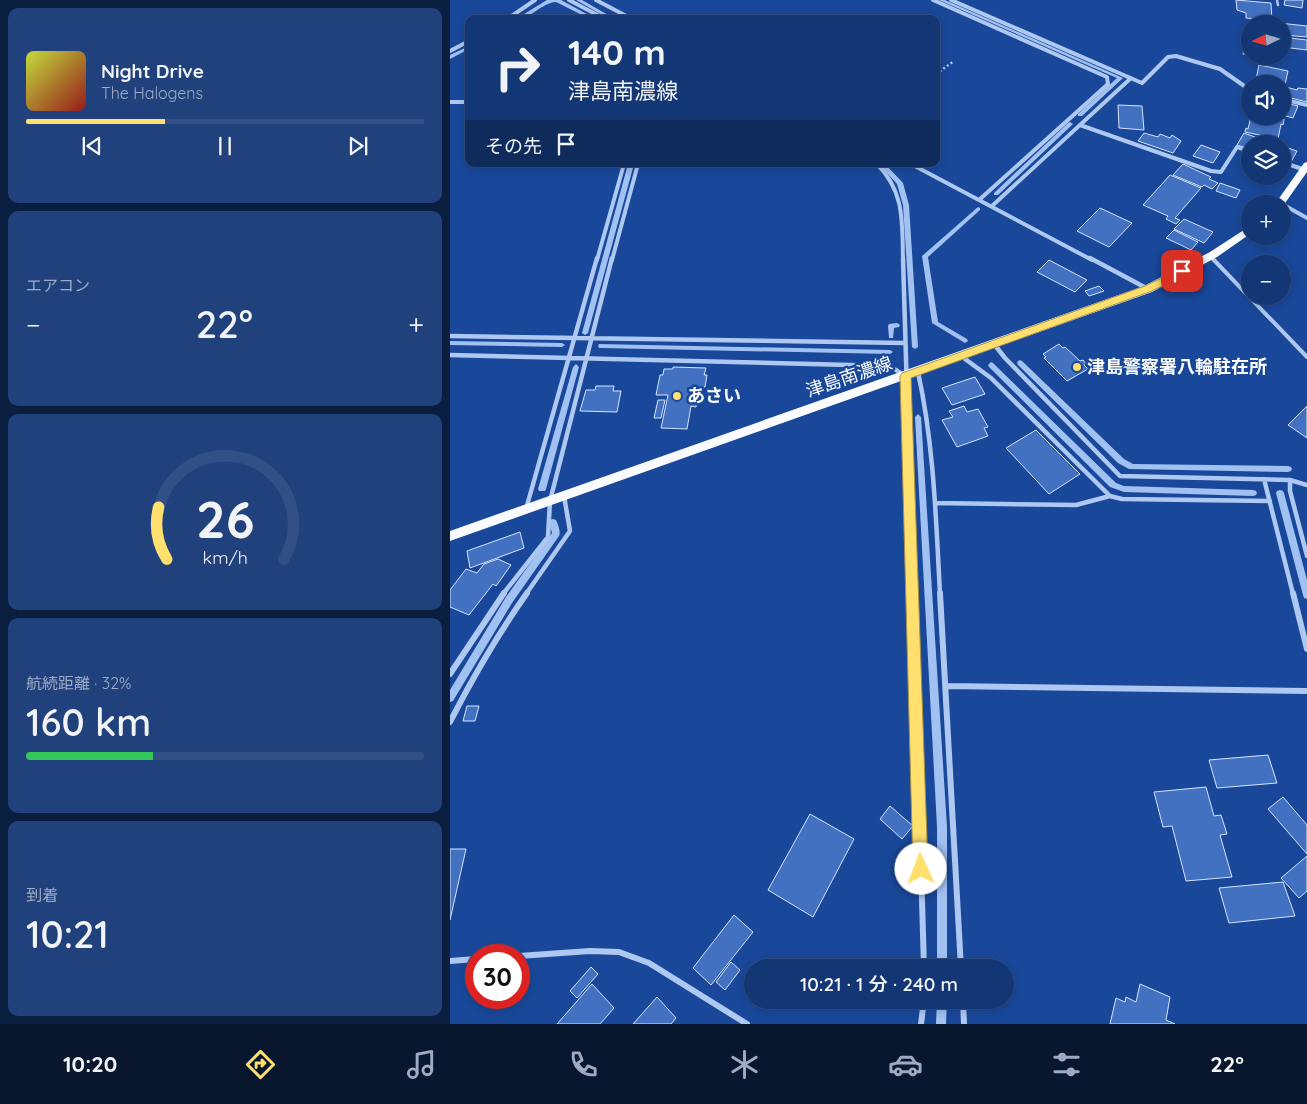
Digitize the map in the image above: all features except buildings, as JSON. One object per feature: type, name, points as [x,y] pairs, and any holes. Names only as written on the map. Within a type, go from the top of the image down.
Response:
[{"type":"main road","points":[[1287,195],[1306,168]]},
{"type":"main road","name":"津島南濃線","points":[[450,536],[918,372],[1148,289],[1210,256],[1241,235]]},
{"type":"street","points":[[513,15],[535,0]]},
{"type":"street","points":[[569,0],[598,15]]},
{"type":"street","points":[[596,0],[624,15]]},
{"type":"street","points":[[933,0],[1107,77],[1108,84],[979,200]]},
{"type":"street","points":[[951,0],[1142,83],[1168,57],[1176,56],[1220,69],[1241,84]]},
{"type":"street","points":[[450,51],[465,43]]},
{"type":"street","points":[[992,206],[1131,78]]},
{"type":"street","points":[[1291,101],[1307,105]]},
{"type":"street","points":[[450,102],[465,102]]},
{"type":"street","points":[[1080,125],[1211,171],[1222,172],[1236,148],[1241,149]]},
{"type":"street","points":[[1291,164],[1306,168]]},
{"type":"street","points":[[526,510],[623,167]]},
{"type":"street","points":[[450,674],[504,592],[548,537],[550,501],[587,358],[590,339],[637,167]]},
{"type":"street","points":[[880,167],[891,179],[899,193],[902,236],[924,959]]},
{"type":"street","points":[[916,167],[1148,289]]},
{"type":"street","points":[[1291,209],[1307,218]]},
{"type":"street","points":[[450,336],[905,343]]},
{"type":"street","points":[[994,344],[1120,476],[1290,480],[1307,485]]},
{"type":"street","points":[[450,355],[890,366],[905,376]]},
{"type":"street","points":[[961,356],[991,378],[1110,496]]},
{"type":"street","points":[[918,372],[926,408],[935,503],[961,959]]},
{"type":"street","points":[[1264,479],[1304,624],[1307,649]]},
{"type":"street","points":[[1290,480],[1290,490],[1307,556]]},
{"type":"street","points":[[450,722],[470,682],[502,628],[570,531],[564,496]]},
{"type":"street","points":[[935,503],[1076,506],[1110,496],[1122,499],[1270,501]]},
{"type":"street","points":[[946,686],[1307,691]]},
{"type":"street","points":[[530,955],[590,951],[619,952],[649,963],[747,1024]]},
{"type":"street","points":[[450,961],[465,960]]},
{"type":"street","points":[[921,1024],[923,1009]]},
{"type":"street","points":[[963,1009],[964,1024]]},
{"type":"lane","points":[[1277,0],[1278,5]]},
{"type":"lane","points":[[1210,256],[1307,357]]},
{"type":"path","points":[[940,71],[954,61]]},
{"type":"waterway","points":[[525,15],[549,1],[557,0],[586,15]]},
{"type":"waterway","points":[[578,0],[606,15]]},
{"type":"waterway","points":[[941,0],[1120,78],[1080,115]]},
{"type":"waterway","points":[[450,57],[465,49]]},
{"type":"waterway","points":[[996,194],[1070,124]]},
{"type":"waterway","points":[[585,333],[630,167]]},
{"type":"waterway","points":[[885,167],[900,183],[906,205],[915,347]]},
{"type":"waterway","points":[[965,341],[935,323],[925,256],[978,209]]},
{"type":"waterway","points":[[891,336],[891,326],[897,325]]},
{"type":"waterway","points":[[450,343],[562,345]]},
{"type":"waterway","points":[[601,346],[890,352]]},
{"type":"waterway","points":[[1020,363],[1121,461],[1132,467],[1288,469]]},
{"type":"waterway","points":[[991,365],[1113,485],[1124,489],[1253,493]]},
{"type":"waterway","points":[[542,489],[576,367]]},
{"type":"waterway","points":[[918,417],[942,827],[942,959]]},
{"type":"waterway","points":[[1280,493],[1307,595]]},
{"type":"waterway","points":[[450,698],[509,600],[556,534],[553,522]]},
{"type":"waterway","points":[[941,1024],[942,1009]]},
{"type":"place","name":"津島警察署八輪駐在所","points":[[1077,367]]},
{"type":"place","name":"あさい","points":[[677,396]]},
{"type":"route","points":[[921,869],[905,376],[1148,289],[1182,271]]}]
